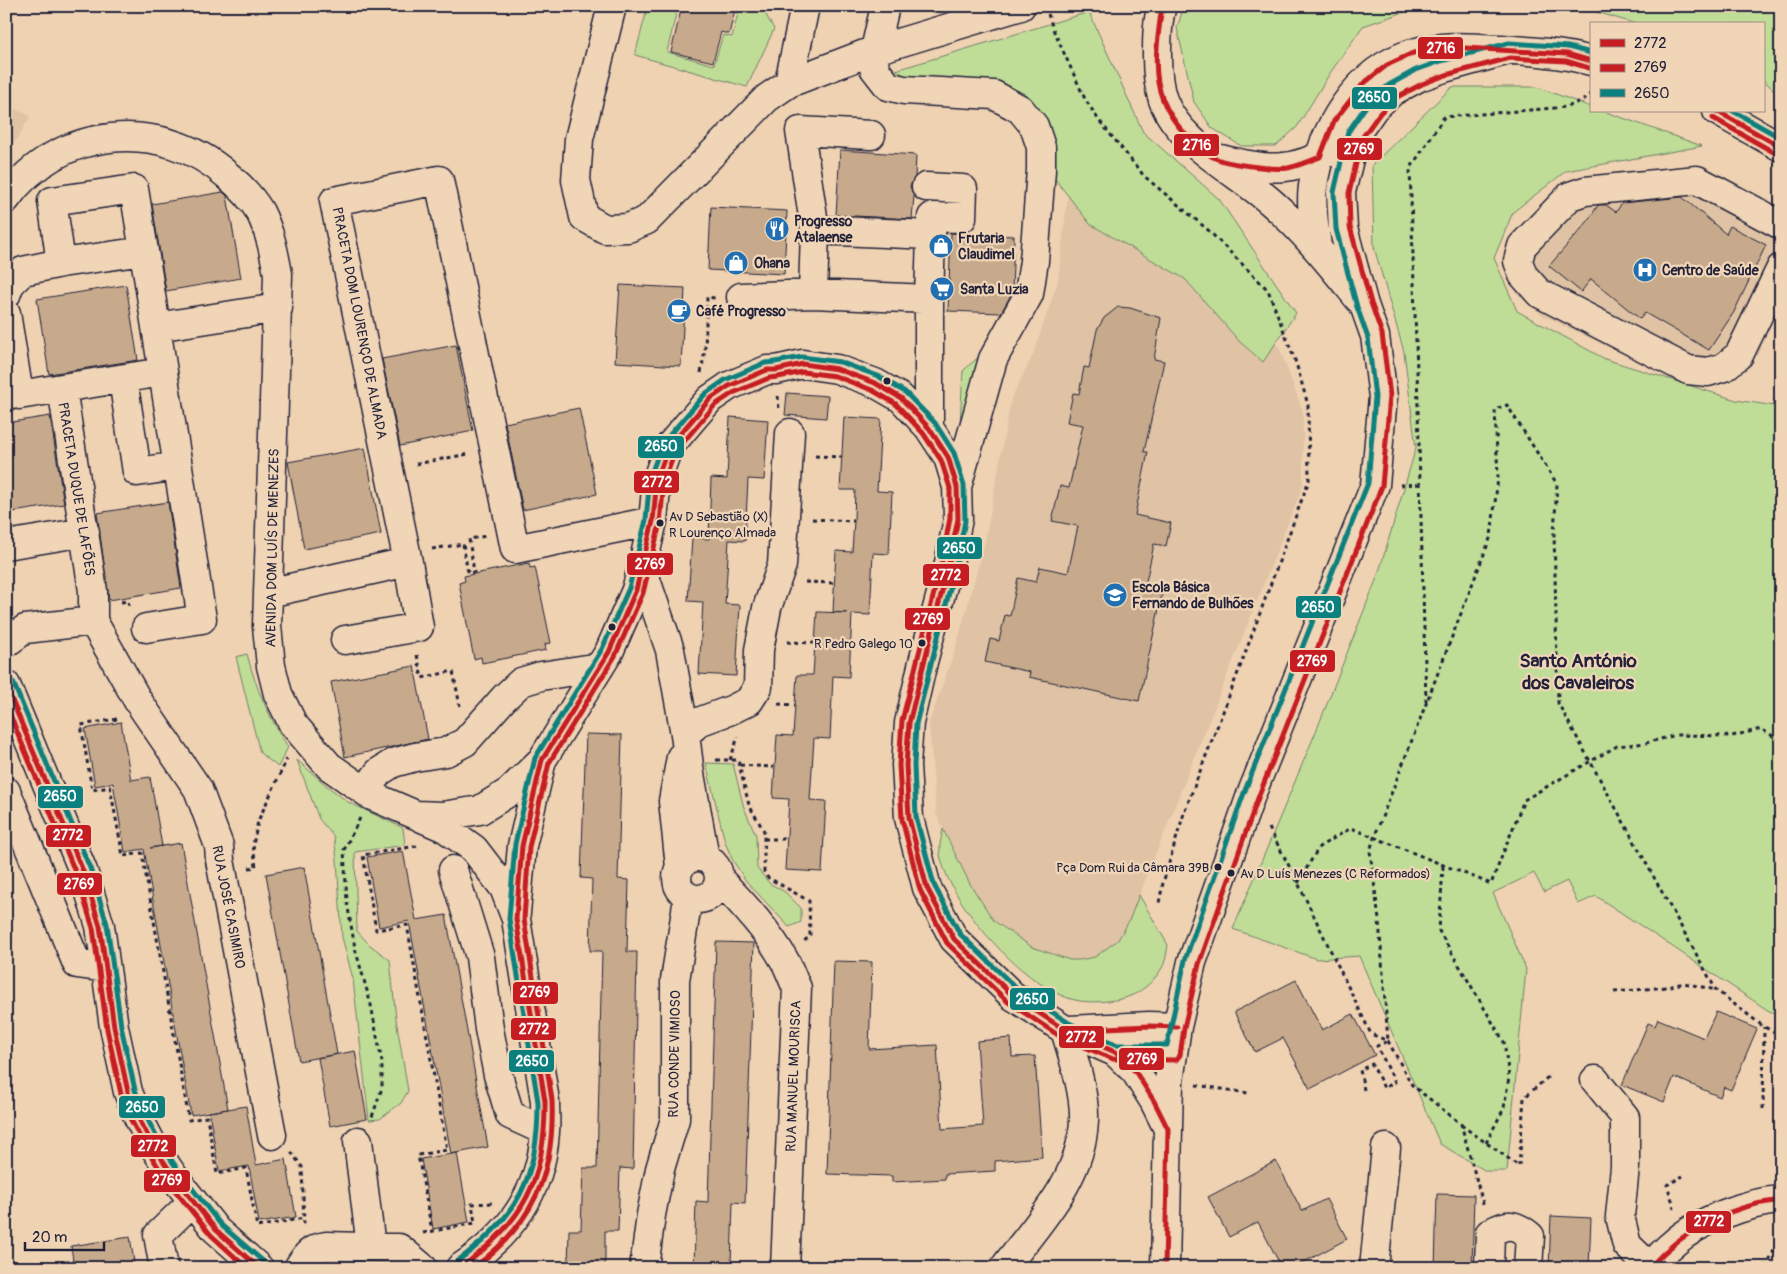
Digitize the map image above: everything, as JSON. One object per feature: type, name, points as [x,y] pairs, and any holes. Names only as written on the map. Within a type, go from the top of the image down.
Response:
[{"type":"street","points":[[612,6],[579,139],[576,180],[584,218],[605,229],[628,228],[647,220],[767,98],[788,83],[875,50],[1021,6]]},
{"type":"street","points":[[788,83],[805,6]]},
{"type":"street","points":[[885,6],[875,50],[874,68],[888,86],[904,90],[994,95],[1020,109],[1034,126],[1041,147],[1034,261],[1028,294],[992,359],[956,488]]},
{"type":"street","points":[[1162,6],[1157,43],[1157,72],[1163,100],[1172,118],[1187,136],[1269,200],[1292,221],[1317,247],[1364,305]]},
{"type":"street","points":[[1317,247],[1313,188],[1320,156],[1334,121],[1362,84],[1387,65],[1413,53],[1449,46],[1567,54],[1590,61]]},
{"type":"street","points":[[1165,1268],[1169,1081],[1177,1027],[1192,962],[1251,795],[1375,485],[1383,397],[1374,336],[1343,228],[1341,192],[1355,135],[1374,108],[1393,91],[1419,77],[1444,68],[1509,50]]},
{"type":"street","points":[[1719,112],[1781,148]]},
{"type":"street","points":[[813,294],[815,230],[800,131],[871,135]]},
{"type":"street","points":[[1214,158],[1253,166],[1288,168],[1320,156],[1355,135]]},
{"type":"street","name":"AVENIDA DOM LUÍS DE MENEZES","points":[[6,199],[17,184],[41,164],[67,148],[101,139],[140,136],[174,144],[212,161],[240,186],[259,211],[273,245],[278,274],[267,626],[271,666],[278,694],[293,724],[329,766],[368,793],[416,815],[442,816],[480,810],[509,792],[542,760],[609,652],[636,590],[654,521],[657,479],[668,448],[710,399],[728,386],[767,370],[803,364],[837,369],[875,383],[901,398],[929,428],[948,457],[956,488],[958,518],[949,563],[908,723],[906,765],[909,818],[927,888],[954,939],[1014,996],[1065,1030],[1115,1052],[1134,1071],[1154,1101],[1168,1129]]},
{"type":"street","name":"PRACETA DOM LOURENÇO DE ALMADA","points":[[408,562],[334,201],[440,180],[515,549],[654,521]]},
{"type":"street","points":[[1781,225],[1697,180],[1585,191],[1570,196],[1522,246],[1518,261],[1523,275],[1539,293],[1688,370],[1708,372],[1724,367],[1739,355],[1781,268]]},
{"type":"street","points":[[926,187],[963,189],[962,218],[932,217],[929,298],[929,428]]},
{"type":"street","points":[[61,264],[52,201],[134,188],[202,619],[146,628]]},
{"type":"street","points":[[815,230],[931,235]]},
{"type":"street","points":[[6,295],[10,284],[23,271],[144,251]]},
{"type":"street","points":[[740,297],[813,294],[929,298]]},
{"type":"street","points":[[156,328],[278,308]]},
{"type":"street","points":[[6,313],[20,395],[62,388]]},
{"type":"street","name":"PRACETA DUQUE DE LAFÕES","points":[[93,621],[93,591],[62,388],[163,372]]},
{"type":"street","points":[[123,379],[137,472],[178,466]]},
{"type":"street","points":[[685,734],[701,721],[749,701],[758,687],[759,650],[767,608],[782,565],[790,433]]},
{"type":"street","points":[[6,545],[85,532]]},
{"type":"street","points":[[268,594],[408,562],[419,627],[345,640]]},
{"type":"street","points":[[642,568],[670,650],[685,734],[701,868],[718,887],[709,897],[695,900],[688,898],[682,893],[676,880],[701,868]]},
{"type":"street","points":[[6,643],[25,629],[93,621]]},
{"type":"street","name":"RUA JOSÉ CASIMIRO","points":[[93,621],[136,696],[198,789],[219,846],[220,860],[272,1135]]},
{"type":"street","points":[[368,793],[379,772],[392,763],[446,752],[465,742],[521,682],[541,676],[600,667]]},
{"type":"street","points":[[9,702],[83,871],[100,926],[114,1027],[128,1092],[138,1117],[152,1144],[174,1177],[216,1230],[259,1268]]},
{"type":"street","points":[[516,919],[522,846],[542,760]]},
{"type":"street","points":[[6,791],[77,964],[106,968]]},
{"type":"street","points":[[416,815],[445,828],[474,849],[504,888],[516,919],[545,1100],[545,1131],[542,1154],[534,1185],[512,1223],[482,1254],[460,1268]]},
{"type":"street","name":"RUA MANUEL MOURISCA","points":[[701,868],[749,911],[786,963],[797,988],[785,1268]]},
{"type":"street","points":[[453,870],[480,957],[488,1029],[498,1075],[510,1115],[545,1131]]},
{"type":"street","name":"RUA CONDE VIMIOSO","points":[[644,1268],[651,1215],[660,1169],[675,1118],[675,980],[688,898]]},
{"type":"street","points":[[1004,1268],[1069,1179],[1079,1154],[1084,1119],[1081,1090],[1065,1030],[1148,1026],[1177,1027]]},
{"type":"street","name":"AVENIDA DOM LUÍS DE MENEZES","points":[[1115,1052],[1173,1053]]},
{"type":"street","points":[[1595,1080],[1625,1117],[1625,1167],[1620,1216],[1627,1245],[1649,1267],[1675,1241],[1708,1221],[1741,1207],[1781,1200]]},
{"type":"street","points":[[358,1141],[371,1247]]},
{"type":"street","points":[[1374,1268],[1386,1148]]},
{"type":"street","points":[[164,1268],[158,1235],[193,1201]]},
{"type":"street","points":[[1489,1268],[1490,1233],[1503,1226],[1519,1227],[1530,1236],[1528,1268]]},
{"type":"street","points":[[298,1268],[308,1253],[316,1247],[327,1246],[399,1248],[422,1268]]},
{"type":"path","points":[[1045,6],[1053,29],[1086,99],[1098,119],[1144,176],[1208,230],[1268,290],[1296,362],[1308,406],[1309,480],[1184,814],[1163,883],[1159,903]]},
{"type":"path","points":[[1426,704],[1410,169],[1444,117],[1567,107],[1585,99],[1590,94]]},
{"type":"path","points":[[695,416],[704,349],[707,297],[740,297]]},
{"type":"path","points":[[776,370],[780,426],[790,433]]},
{"type":"path","points":[[1548,1077],[1524,1098],[1518,1166],[1412,1085],[1388,1041],[1379,920],[1370,851],[1492,536],[1498,478],[1495,409],[1507,405],[1557,484],[1554,533],[1558,703],[1716,990],[1764,1027],[1781,1035]]},
{"type":"path","points":[[423,463],[458,456]]},
{"type":"path","points":[[818,456],[842,457]]},
{"type":"path","points":[[812,518],[854,521]]},
{"type":"path","points":[[463,544],[468,573],[474,572],[469,539]]},
{"type":"path","points":[[810,582],[834,582]]},
{"type":"path","points":[[782,642],[815,643]]},
{"type":"path","points":[[422,678],[453,671],[460,706]]},
{"type":"path","points":[[136,696],[121,718],[81,725],[92,790],[110,787],[123,856],[142,853],[189,1120],[207,1117],[217,1174],[246,1168],[257,1227],[304,1218]]},
{"type":"path","points":[[786,704],[795,705]]},
{"type":"path","points":[[1298,883],[1319,847],[1350,828],[1491,884],[1524,800],[1617,746],[1646,743],[1676,735],[1732,736],[1761,729],[1781,739]]},
{"type":"path","points":[[253,845],[258,820],[293,748],[304,737]]},
{"type":"path","points":[[709,760],[738,760],[749,805],[764,831],[764,872],[767,877],[810,901],[810,936],[799,946]]},
{"type":"path","points":[[740,765],[774,768]]},
{"type":"path","points":[[358,1141],[372,1117],[382,1088],[382,1062],[346,902],[344,850],[368,793]]},
{"type":"path","points":[[1251,795],[1298,883],[1371,1034],[1388,1041]]},
{"type":"path","points":[[764,839],[787,839]]},
{"type":"path","points":[[420,845],[363,855],[376,930],[407,925],[447,1150],[418,1155],[430,1231],[475,1223],[472,1204],[525,1200]]},
{"type":"path","points":[[1444,866],[1439,930],[1504,1042],[1509,1077],[1504,1108],[1486,1143]]},
{"type":"path","points":[[1614,992],[1667,987],[1684,983],[1716,990]]},
{"type":"path","points":[[1763,1109],[1764,1027]]},
{"type":"path","points":[[1364,1090],[1360,1070],[1372,1064],[1384,1088],[1395,1082],[1377,1046],[1388,1041]]},
{"type":"path","points":[[1169,1081],[1248,1093]]},
{"type":"path","points":[[1461,1124],[1490,1233]]},
{"type":"path","points":[[272,1135],[288,1148],[302,1167],[303,1232]]},
{"type":"path","points":[[1672,1212],[1674,1208],[1667,1185],[1683,1176]]},
{"type":"path","points":[[1766,1268],[1781,1234]]},
{"type":"shaded area","points":[[6,104],[30,116],[18,138],[6,149]]},
{"type":"shaded area","name":"Centro de Saúde","points":[[1699,166],[1765,204],[1781,207],[1781,299],[1749,363],[1730,379],[1710,386],[1687,385],[1542,315],[1523,299],[1504,260],[1510,243],[1568,181]]},
{"type":"shaded area","name":"Escola Básica Fernando de Bulhões","points":[[1068,193],[1241,297],[1280,349],[1303,412],[1303,486],[1129,921],[1118,940],[1095,957],[1080,960],[1070,960],[1032,947],[994,921],[970,884],[936,813],[929,723],[956,647],[985,542],[1011,399],[1033,355],[1058,281]]},
{"type":"green space","points":[[648,6],[678,6],[667,52],[714,65],[723,35],[732,37],[740,6],[768,6],[766,15],[774,29],[747,87],[635,55]]},
{"type":"green space","points":[[1184,6],[1429,6],[1416,8],[1363,26],[1330,73],[1297,127],[1276,146],[1241,146],[1212,128],[1194,102],[1177,28]]},
{"type":"green space","points":[[1577,6],[1781,6],[1781,96],[1764,81],[1764,22],[1629,22]]},
{"type":"green space","points":[[1089,12],[1143,132],[1219,199],[1296,313],[1263,362],[1240,342],[1185,279],[1090,224],[1055,179],[1042,124],[922,87],[896,70]]},
{"type":"green space","points":[[1452,87],[1537,87],[1590,107],[1590,112],[1606,112],[1702,146],[1566,171],[1513,212],[1494,258],[1517,311],[1605,359],[1736,400],[1781,407],[1781,1017],[1769,1011],[1596,896],[1578,904],[1567,881],[1544,892],[1534,873],[1493,893],[1526,969],[1507,1171],[1486,1171],[1440,1144],[1359,956],[1317,959],[1233,929],[1317,729],[1378,575],[1416,448],[1404,352],[1374,247],[1372,165]]},
{"type":"green space","points":[[985,351],[967,427],[960,424],[963,371]]},
{"type":"green space","points":[[247,654],[264,702],[288,747],[278,767],[260,753],[236,657]]},
{"type":"green space","points":[[297,760],[348,802],[403,828],[405,845],[355,852],[357,931],[370,945],[390,960],[396,1019],[408,1091],[401,1103],[380,1119],[369,1120],[353,979],[342,937],[334,837],[319,819]]},
{"type":"green space","points":[[706,763],[733,764],[744,808],[756,835],[757,868],[769,883],[785,892],[801,908],[801,922],[789,927],[746,881],[732,859],[725,842]]},
{"type":"green space","points":[[943,829],[970,884],[994,921],[1032,947],[1070,960],[1095,957],[1118,940],[1129,921],[1139,895],[1168,945],[1165,962],[1161,970],[1140,991],[1121,999],[1088,1002],[1068,998],[1050,989],[1010,960],[974,920],[959,899],[948,878],[940,855]]},
{"type":"building","points":[[682,6],[736,6],[729,34],[721,32],[713,62],[671,52]]},
{"type":"building","points":[[840,150],[916,155],[915,177],[910,186],[914,196],[912,219],[836,215]]},
{"type":"building","points":[[223,192],[227,196],[241,278],[166,291],[152,204]]},
{"type":"building","points":[[1682,197],[1726,234],[1730,226],[1766,245],[1734,312],[1709,350],[1645,313],[1640,319],[1591,279],[1581,292],[1549,266],[1588,221],[1598,205],[1606,205],[1616,212],[1622,203]]},
{"type":"building","points":[[711,207],[787,211],[784,274],[708,270]]},
{"type":"building","points":[[951,233],[1014,236],[1012,293],[1001,313],[948,311]]},
{"type":"building","points":[[126,285],[138,360],[49,374],[37,299]]},
{"type":"building","points":[[620,285],[685,288],[681,366],[615,362]]},
{"type":"building","points":[[1118,307],[1130,308],[1161,318],[1154,359],[1164,361],[1144,452],[1148,452],[1135,515],[1171,523],[1166,546],[1154,544],[1144,591],[1162,595],[1139,701],[1029,677],[1030,672],[985,662],[990,639],[999,641],[1005,615],[1010,616],[1018,578],[1036,582],[1040,567],[1068,573],[1078,526],[1052,521],[1060,486],[1069,488],[1083,425],[1067,422],[1073,393],[1079,394],[1084,367],[1089,368],[1097,330],[1104,318]]},
{"type":"building","points":[[456,345],[473,431],[400,446],[382,359]]},
{"type":"building","points":[[787,393],[828,396],[826,418],[785,415]]},
{"type":"building","points":[[579,408],[597,494],[523,510],[505,423]]},
{"type":"building","points":[[50,416],[64,504],[6,513],[6,423]]},
{"type":"building","points":[[730,417],[768,420],[764,480],[748,479],[745,541],[729,540],[725,604],[740,605],[736,676],[699,674],[703,602],[688,601],[692,538],[709,539],[711,478],[727,479]]},
{"type":"building","points":[[844,417],[881,419],[877,491],[892,492],[889,554],[873,553],[870,615],[852,614],[849,677],[833,676],[830,739],[814,738],[810,800],[826,801],[822,872],[785,870],[789,799],[773,798],[777,735],[793,736],[797,675],[813,675],[817,612],[847,613],[833,612],[836,551],[852,552],[854,521],[855,490],[840,490]]},
{"type":"building","points":[[365,448],[381,534],[304,549],[288,462]]},
{"type":"building","points":[[168,502],[181,588],[109,600],[97,513]]},
{"type":"building","points":[[529,563],[530,568],[535,567],[551,643],[545,644],[546,650],[482,663],[481,657],[474,659],[459,583],[465,581],[464,576]]},
{"type":"building","points":[[414,666],[428,739],[345,757],[331,682]]},
{"type":"building","points":[[121,722],[131,780],[150,777],[162,846],[150,848],[181,843],[228,1109],[191,1115],[144,849],[125,852],[113,783],[95,786],[85,729]]},
{"type":"building","points":[[586,734],[622,735],[618,879],[629,880],[627,952],[637,952],[633,1169],[620,1168],[618,1231],[605,1231],[605,1268],[568,1268],[569,1230],[581,1230],[583,1168],[597,1168],[602,951],[590,951],[592,879],[581,878]]},
{"type":"building","points":[[403,851],[416,920],[446,915],[488,1147],[451,1154],[409,921],[379,927],[367,857]]},
{"type":"building","points":[[304,867],[337,1054],[299,1061],[266,874]]},
{"type":"building","points":[[716,942],[754,943],[745,1203],[733,1202],[731,1265],[719,1264],[718,1268],[694,1268],[696,1201],[708,1202]]},
{"type":"building","points":[[834,961],[872,962],[869,1049],[937,1045],[942,1129],[983,1126],[977,1041],[1011,1038],[1012,1057],[1035,1056],[1042,1157],[995,1161],[995,1171],[945,1174],[945,1179],[892,1182],[892,1176],[827,1174]]},
{"type":"building","points":[[1296,980],[1322,1030],[1353,1014],[1375,1055],[1310,1089],[1283,1038],[1255,1052],[1234,1012]]},
{"type":"building","points":[[1716,1012],[1757,1029],[1731,1090],[1724,1087],[1720,1097],[1674,1077],[1664,1102],[1622,1085],[1648,1023],[1655,1026],[1658,1019],[1704,1038]]},
{"type":"building","points":[[355,1051],[367,1119],[330,1126],[318,1058]]},
{"type":"building","points":[[246,1106],[256,1165],[286,1159],[296,1217],[259,1223],[249,1166],[219,1171],[209,1112]]},
{"type":"building","points":[[457,1153],[469,1222],[433,1229],[421,1159]]},
{"type":"building","points":[[1276,1161],[1302,1211],[1326,1199],[1347,1239],[1293,1268],[1282,1268],[1258,1222],[1229,1237],[1208,1197]]},
{"type":"building","points":[[1437,1194],[1474,1195],[1472,1268],[1435,1268]]},
{"type":"building","points":[[1551,1216],[1591,1218],[1589,1268],[1549,1268]]},
{"type":"building","points":[[130,1237],[135,1268],[74,1268],[71,1246]]},
{"type":"transit line","name":"2716","points":[[1162,6],[1156,66],[1159,89],[1167,109],[1184,133],[1205,152],[1219,160],[1249,166],[1288,168],[1320,157],[1334,121],[1363,84],[1387,65],[1413,53],[1449,47],[1567,54],[1590,61]]},
{"type":"transit line","name":"2650","points":[[456,1262],[477,1246],[509,1212],[529,1174],[534,1153],[538,1102],[509,919],[515,844],[535,758],[602,649],[629,588],[646,520],[650,477],[662,444],[705,394],[725,380],[765,363],[802,357],[840,362],[878,376],[905,392],[935,423],[954,453],[964,485],[965,521],[956,565],[916,724],[914,765],[916,817],[934,885],[960,934],[1018,990],[1069,1023],[1117,1045],[1167,1045],[1185,960],[1244,793],[1368,483],[1375,397],[1368,338],[1357,307],[1336,229],[1334,192],[1348,132],[1368,103],[1389,85],[1416,70],[1441,61],[1509,43],[1568,47],[1590,53]]},
{"type":"transit line","name":"2769","points":[[473,1268],[494,1251],[526,1215],[544,1174],[550,1151],[552,1100],[524,919],[529,847],[549,763],[615,656],[643,593],[660,523],[664,481],[675,452],[715,405],[733,393],[769,378],[803,372],[835,376],[872,390],[896,404],[923,433],[941,460],[950,488],[950,518],[942,561],[902,721],[899,765],[902,819],[920,890],[947,943],[1008,1002],[1061,1037],[1113,1059],[1176,1060],[1180,1055],[1184,1028],[1199,964],[1258,798],[1382,486],[1390,396],[1382,334],[1371,303],[1350,227],[1349,193],[1362,138],[1380,113],[1397,97],[1422,84],[1446,75],[1510,58],[1566,61],[1589,68]]},
{"type":"transit line","name":"2716","points":[[1719,112],[1781,147]]},
{"type":"transit line","name":"2650","points":[[1735,112],[1781,138]]},
{"type":"transit line","name":"2769","points":[[1713,118],[1777,154]]},
{"type":"transit line","name":"2772","points":[[460,1268],[500,1234],[515,1216],[527,1197],[541,1154],[545,1101],[516,919],[522,846],[542,760],[609,652],[636,590],[653,521],[657,479],[668,448],[710,399],[729,386],[767,370],[803,364],[837,369],[875,383],[901,398],[929,428],[948,457],[957,487],[958,519],[949,563],[909,723],[906,765],[909,818],[927,888],[954,939],[1013,996],[1065,1030],[1115,1052],[1135,1071],[1154,1101],[1168,1129],[1165,1268]]},
{"type":"transit line","name":"2650","points":[[13,682],[90,868],[107,924],[121,1026],[135,1090],[145,1114],[158,1140],[180,1173],[221,1225],[264,1262]]},
{"type":"transit line","name":"2772","points":[[6,686],[83,871],[100,926],[114,1027],[128,1092],[138,1117],[152,1144],[174,1177],[216,1230],[259,1268]]},
{"type":"transit line","name":"2769","points":[[6,705],[76,874],[93,928],[107,1029],[121,1094],[131,1120],[168,1182],[211,1235],[247,1268]]},
{"type":"transit line","name":"2772","points":[[1064,1030],[1149,1026],[1177,1027]]},
{"type":"transit line","name":"2772","points":[[1649,1268],[1677,1242],[1709,1222],[1743,1208],[1781,1200]]},
{"type":"place","name":"Progresso Atalaense","points":[[777,229]]},
{"type":"place","name":"Frutaria Claudimel","points":[[941,246]]},
{"type":"place","name":"Ohana","points":[[736,263]]},
{"type":"place","name":"Centro de Saúde","points":[[1645,270]]},
{"type":"place","name":"Santa Luzia","points":[[942,289]]},
{"type":"place","name":"Café Progresso","points":[[679,311]]},
{"type":"place","name":"Av D Sebastião (X) R Lourenço Almada","points":[[660,523]]},
{"type":"place","name":"Escola Básica Fernando de Bulhões","points":[[1115,595]]},
{"type":"place","name":"R Pedro Galego 10","points":[[922,643]]},
{"type":"place","name":"Pça Dom Rui da Câmara 39B","points":[[1218,867]]},
{"type":"place","name":"Av D Luís Menezes (C Reformados)","points":[[1231,873]]},
{"type":"district","name":"Santo António dos Cavaleiros","points":[[1578,671]]}]
